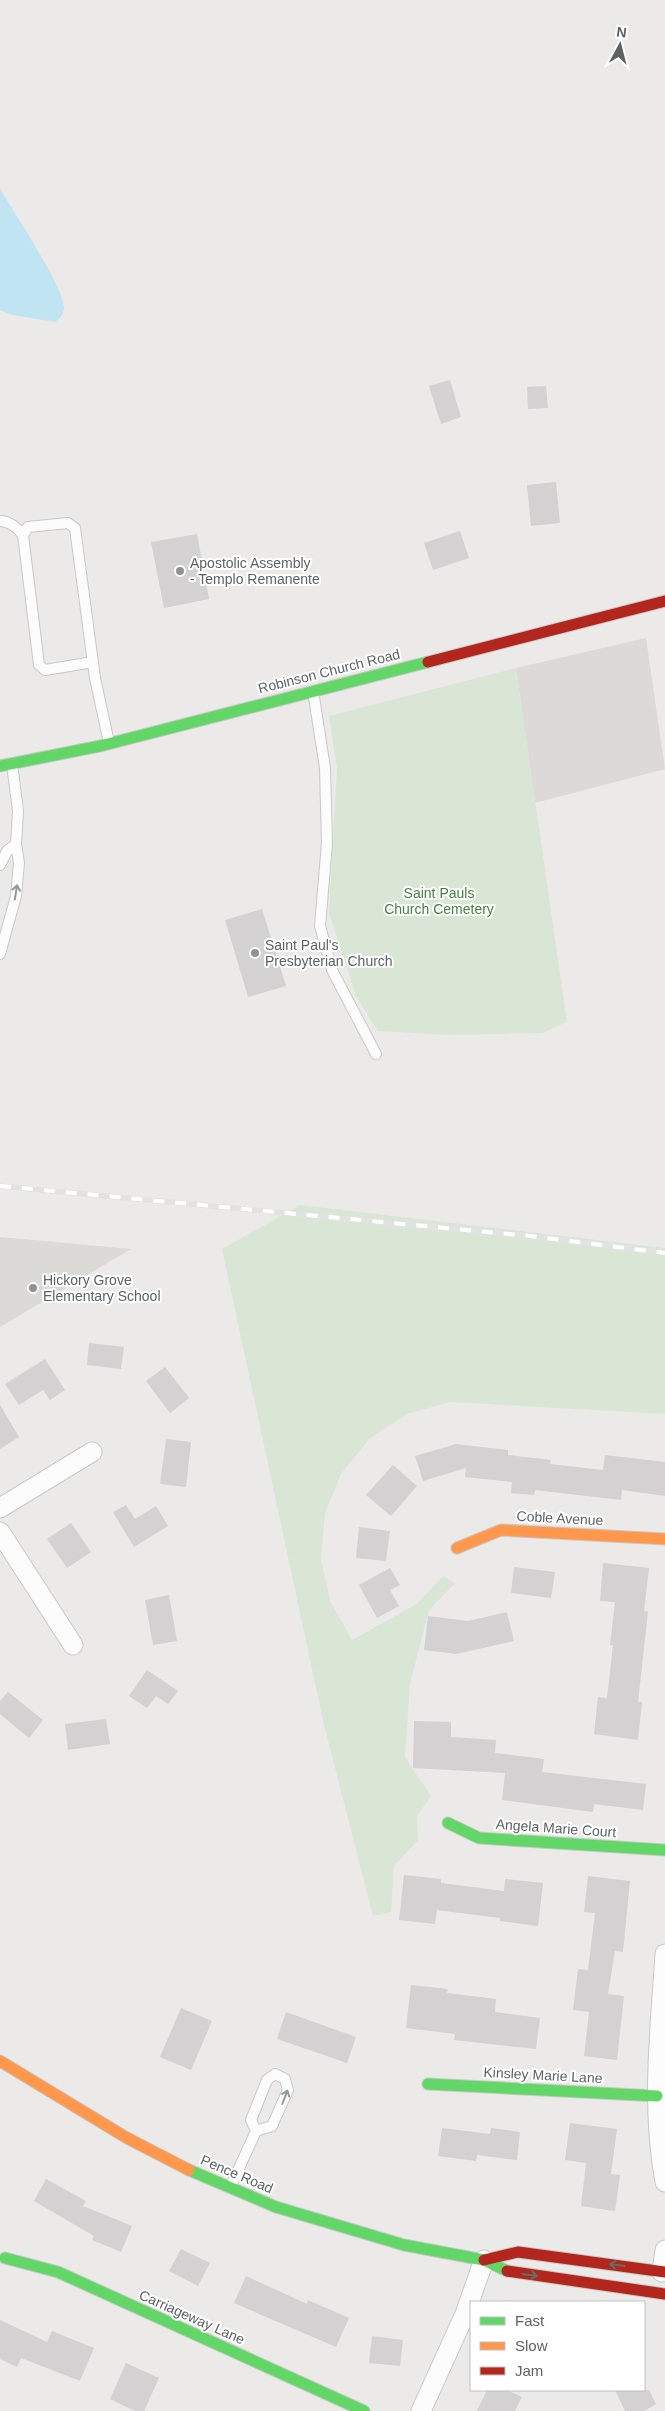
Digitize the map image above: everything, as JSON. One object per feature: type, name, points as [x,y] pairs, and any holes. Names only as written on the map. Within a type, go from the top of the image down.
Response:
[{"type":"street","name":"Robinson Church Road","points":[[0,766],[109,744],[665,600]]},
{"type":"street","points":[[0,1508],[92,1452]]},
{"type":"street","name":"Coble Avenue","points":[[457,1548],[501,1530],[665,1539]]},
{"type":"street","points":[[0,1532],[72,1645]]},
{"type":"street","name":"Angela Marie Court","points":[[448,1823],[479,1838],[665,1850]]},
{"type":"street","points":[[665,1954],[656,2096],[658,2130],[665,2182]]},
{"type":"street","name":"Pence Road","points":[[0,2061],[127,2138],[173,2163],[230,2188],[323,2223],[404,2245],[484,2260],[512,2273],[665,2294]]},
{"type":"street","name":"Kinsley Marie Lane","points":[[428,2084],[656,2096]]},
{"type":"street","points":[[663,2272],[665,2250]]},
{"type":"street","name":"Pence Road","points":[[484,2260],[518,2252],[663,2272]]},
{"type":"street","name":"Carriageway Lane","points":[[5,2258],[58,2272],[364,2411]]},
{"type":"street","points":[[421,2411],[465,2314],[484,2260]]},
{"type":"lane","points":[[0,521],[4,521],[18,529],[23,535],[39,665],[45,670],[93,662]]},
{"type":"lane","points":[[23,535],[28,527],[68,523],[75,528],[93,662],[109,744]]},
{"type":"lane","points":[[313,690],[325,768],[327,843],[320,926],[332,970],[376,1054]]},
{"type":"lane","points":[[0,954],[2,936],[16,896],[19,863],[16,844],[18,812],[12,764]]},
{"type":"lane","points":[[0,866],[7,851],[16,844]]},
{"type":"lane","points":[[230,2188],[256,2131],[272,2126],[288,2090],[285,2079],[275,2074],[266,2080],[251,2120],[256,2131]]},
{"type":"shaded area","points":[[646,638],[665,769],[535,803],[516,668]]},
{"type":"shaded area","name":"Hickory Grove Elementary School","points":[[0,1237],[131,1249],[0,1327]]},
{"type":"green space","name":"Saint Pauls Church Cemetery","points":[[516,668],[567,1022],[542,1033],[450,1035],[378,1031],[356,996],[329,913],[337,769],[329,716]]},
{"type":"green space","points":[[300,1205],[665,1248],[665,1414],[450,1402],[407,1414],[370,1438],[341,1474],[325,1513],[321,1559],[330,1601],[352,1640],[417,1604],[443,1576],[455,1583],[429,1610],[410,1684],[405,1757],[431,1796],[417,1816],[418,1840],[394,1866],[391,1912],[373,1916],[324,1725],[222,1249]]},
{"type":"water","points":[[0,189],[57,285],[64,309],[61,316],[55,322],[13,315],[0,310]]},
{"type":"building","points":[[450,380],[461,417],[441,424],[429,386]]},
{"type":"building","points":[[546,386],[548,408],[528,409],[527,387]]},
{"type":"building","points":[[556,482],[560,523],[531,526],[527,485]]},
{"type":"building","points":[[460,531],[469,558],[433,570],[424,543]]},
{"type":"building","name":"Apostolic Assembly - Templo Remanente","points":[[197,534],[209,599],[164,608],[151,542]]},
{"type":"building","name":"Saint Paul's Presbyterian Church","points":[[262,909],[286,986],[248,997],[225,920]]},
{"type":"building","points":[[89,1343],[124,1347],[121,1369],[87,1365]]},
{"type":"building","points":[[45,1359],[65,1390],[50,1400],[43,1390],[19,1405],[5,1384]]},
{"type":"building","points":[[165,1367],[189,1398],[170,1413],[146,1381]]},
{"type":"building","points":[[0,1405],[19,1437],[0,1449]]},
{"type":"building","points":[[166,1439],[191,1442],[186,1487],[160,1484]]},
{"type":"building","points":[[456,1444],[508,1450],[508,1455],[551,1460],[550,1464],[603,1470],[605,1455],[665,1462],[665,1496],[622,1490],[621,1500],[535,1490],[534,1495],[511,1493],[512,1482],[465,1477],[466,1468],[423,1481],[415,1456]]},
{"type":"building","points":[[393,1465],[417,1486],[391,1516],[366,1495]]},
{"type":"building","points":[[126,1505],[135,1519],[156,1506],[168,1526],[134,1547],[113,1512]]},
{"type":"building","points":[[71,1523],[91,1552],[67,1568],[47,1539]]},
{"type":"building","points":[[359,1527],[390,1531],[386,1561],[356,1558]]},
{"type":"building","points":[[603,1563],[649,1568],[644,1611],[648,1612],[638,1702],[642,1702],[638,1740],[594,1734],[598,1697],[607,1698],[613,1645],[610,1645],[615,1602],[600,1601]]},
{"type":"building","points":[[514,1567],[555,1572],[551,1598],[511,1593]]},
{"type":"building","points":[[390,1568],[400,1585],[390,1590],[399,1606],[377,1618],[359,1585]]},
{"type":"building","points":[[169,1595],[177,1641],[153,1645],[145,1600]]},
{"type":"building","points":[[507,1612],[514,1641],[456,1654],[424,1650],[428,1616],[468,1621]]},
{"type":"building","points":[[147,1670],[178,1691],[168,1704],[156,1696],[147,1708],[129,1696]]},
{"type":"building","points":[[8,1692],[43,1720],[29,1738],[0,1714],[0,1701]]},
{"type":"building","points":[[106,1719],[110,1744],[68,1750],[65,1724]]},
{"type":"building","points":[[414,1721],[451,1722],[451,1737],[496,1740],[495,1753],[544,1759],[542,1772],[646,1784],[643,1810],[594,1804],[593,1812],[502,1800],[505,1773],[413,1768]]},
{"type":"building","points":[[404,1875],[441,1879],[441,1883],[504,1891],[505,1879],[543,1883],[538,1926],[500,1921],[500,1918],[437,1910],[435,1924],[399,1920]]},
{"type":"building","points":[[588,1876],[630,1881],[623,1952],[615,1951],[608,1994],[624,1996],[617,2060],[584,2056],[589,2012],[573,2010],[578,1969],[588,1970],[595,1913],[584,1912]]},
{"type":"building","points":[[411,1985],[448,1989],[447,1993],[496,1999],[495,2012],[540,2018],[536,2049],[454,2040],[455,2034],[406,2028]]},
{"type":"building","points":[[181,2008],[212,2021],[191,2070],[160,2057]]},
{"type":"building","points":[[286,2012],[356,2037],[347,2063],[277,2039]]},
{"type":"building","points":[[570,2123],[617,2129],[611,2174],[620,2175],[615,2211],[581,2206],[586,2163],[565,2160]]},
{"type":"building","points":[[442,2128],[490,2134],[491,2128],[520,2132],[517,2160],[477,2155],[476,2161],[438,2156]]},
{"type":"building","points":[[46,2179],[86,2201],[83,2206],[132,2226],[121,2252],[92,2240],[94,2236],[34,2201]]},
{"type":"building","points":[[181,2249],[210,2263],[198,2286],[169,2271]]},
{"type":"building","points":[[246,2276],[307,2304],[308,2300],[349,2318],[336,2347],[234,2303]]},
{"type":"building","points":[[0,2320],[47,2342],[52,2331],[94,2348],[80,2381],[21,2358],[17,2367],[0,2359]]},
{"type":"building","points":[[372,2336],[403,2340],[400,2366],[369,2363]]},
{"type":"building","points":[[126,2363],[159,2378],[144,2411],[135,2411],[110,2399]]},
{"type":"building","points":[[649,2390],[656,2404],[644,2411],[625,2411],[615,2391]]},
{"type":"building","points":[[487,2391],[509,2391],[522,2397],[515,2411],[477,2411]]},
{"type":"railway","points":[[0,1186],[530,1236],[665,1253]]},
{"type":"traffic: fast","points":[[0,766],[100,746],[428,662]]},
{"type":"traffic: fast","points":[[448,1823],[479,1838],[665,1850]]},
{"type":"traffic: fast","points":[[428,2084],[657,2096]]},
{"type":"traffic: fast","points":[[189,2170],[276,2207],[404,2245],[484,2260],[507,2271]]},
{"type":"traffic: fast","points":[[5,2258],[58,2272],[364,2411]]},
{"type":"traffic: slow","points":[[457,1548],[501,1530],[665,1539]]},
{"type":"traffic: slow","points":[[0,2061],[127,2138],[189,2170]]},
{"type":"traffic: jam","points":[[428,662],[665,601]]},
{"type":"traffic: jam","points":[[484,2260],[518,2252],[665,2272]]},
{"type":"traffic: jam","points":[[507,2271],[665,2294]]},
{"type":"place","name":"Apostolic Assembly - Templo Remanente","points":[[180,571]]},
{"type":"place","name":"Saint Paul's Presbyterian Church","points":[[255,953]]},
{"type":"place","name":"Hickory Grove Elementary School","points":[[33,1288]]}]
